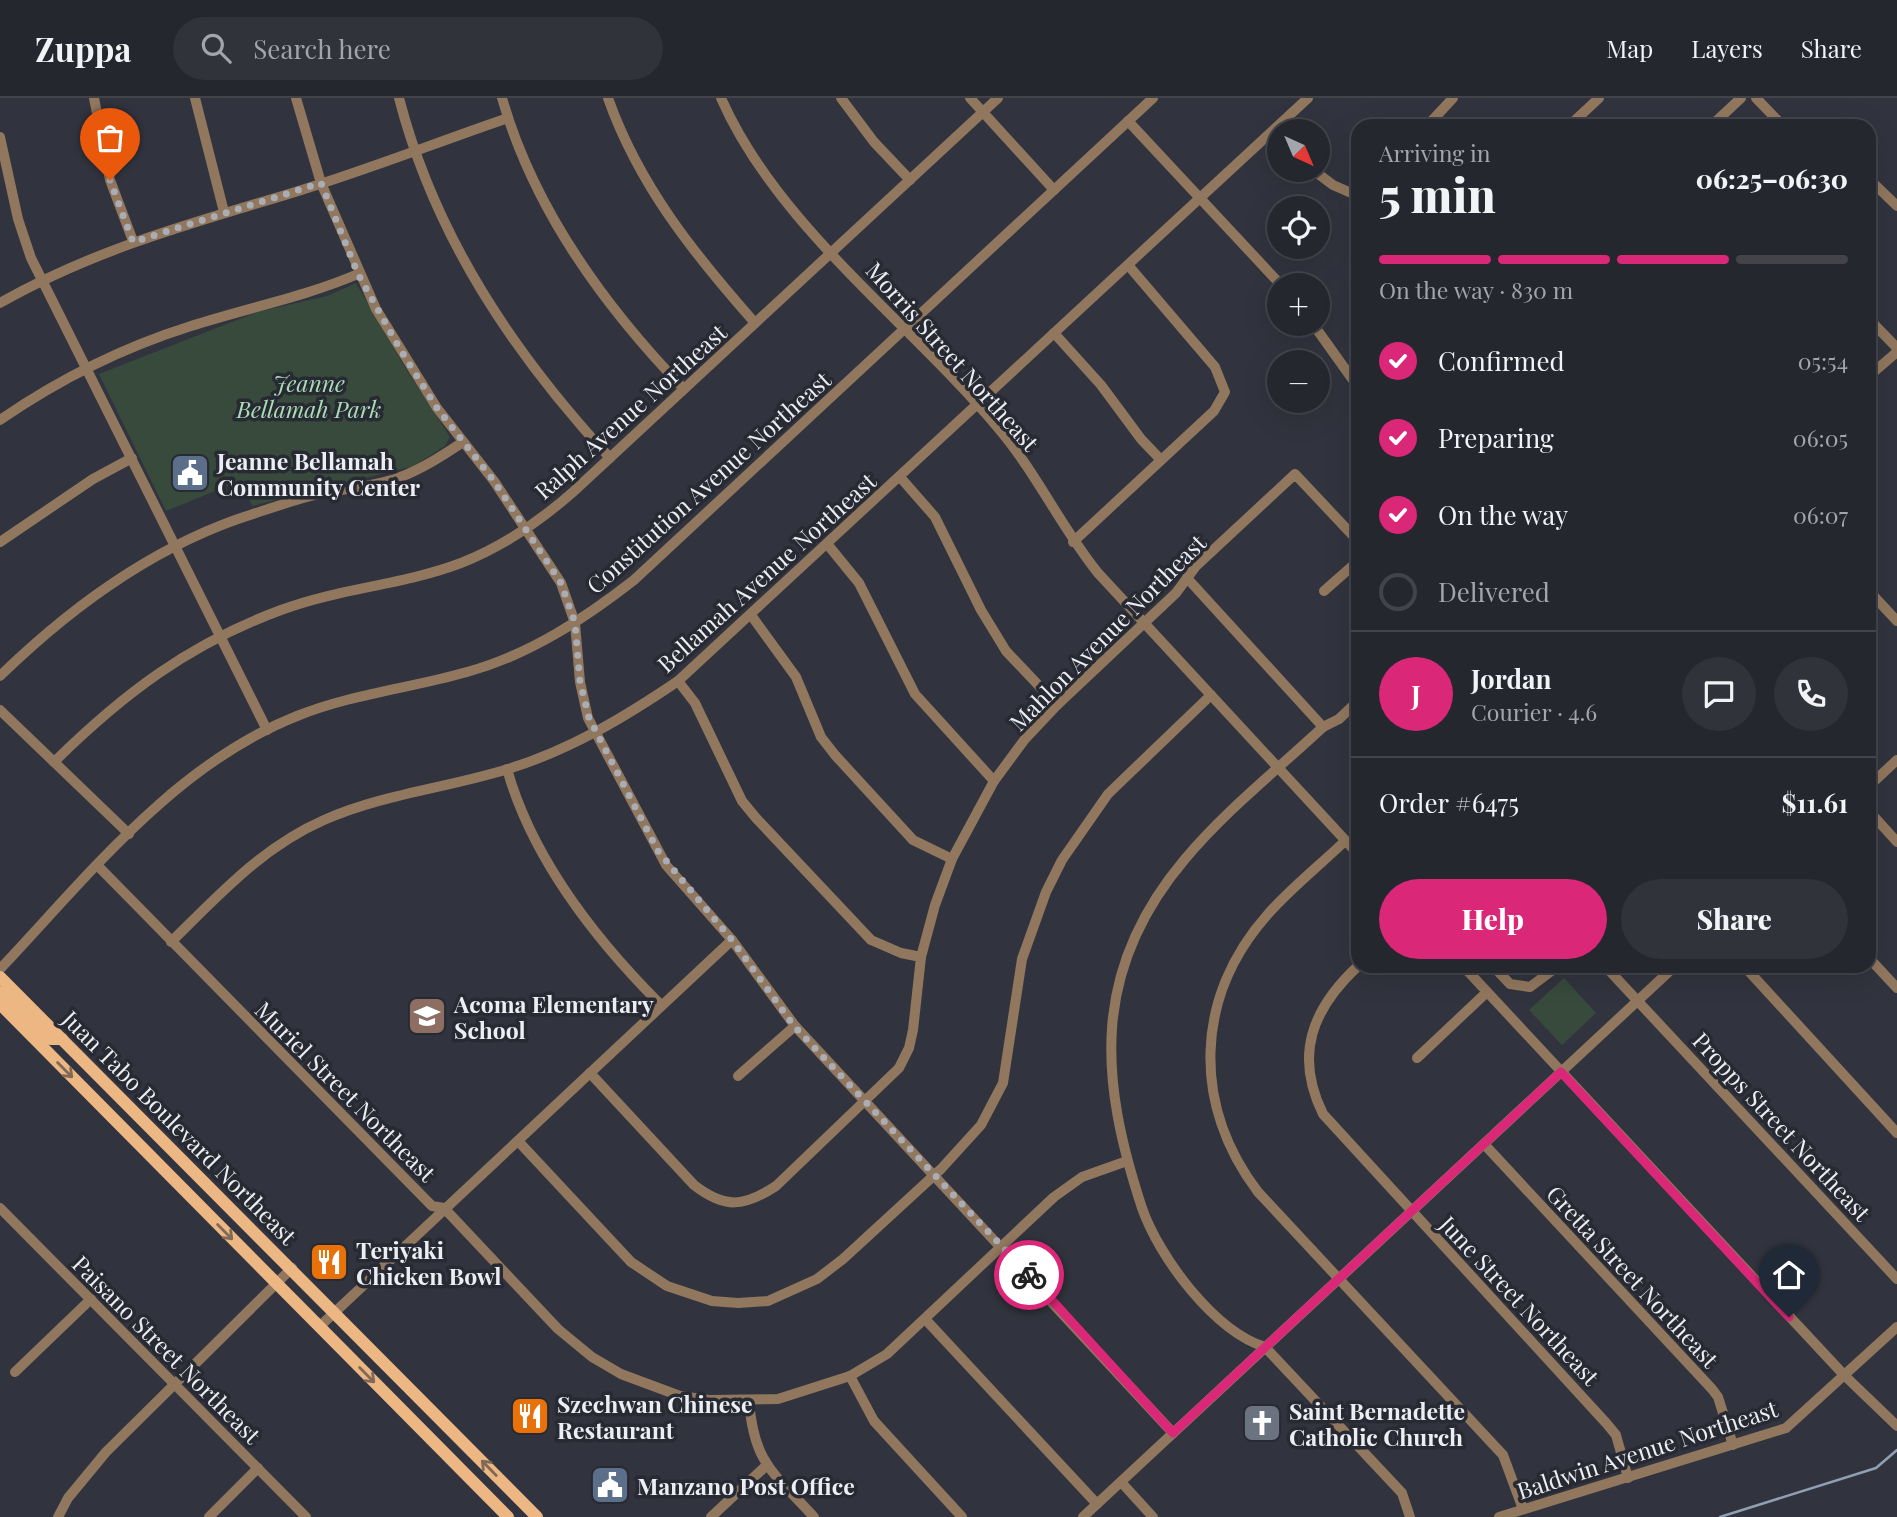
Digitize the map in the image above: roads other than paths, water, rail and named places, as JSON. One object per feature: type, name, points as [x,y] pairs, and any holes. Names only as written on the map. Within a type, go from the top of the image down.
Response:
[{"type":"main road","name":"Juan Tabo Boulevard Northeast","points":[[0,977],[537,1517]]},
{"type":"main road","points":[[0,992],[50,1039],[62,1039]]},
{"type":"main road","name":"Juan Tabo Boulevard Northeast","points":[[0,1004],[508,1517]]},
{"type":"street","points":[[94,98],[110,180],[133,242]]},
{"type":"street","points":[[195,98],[224,212]]},
{"type":"street","points":[[296,98],[321,183],[358,274],[412,369],[526,528],[561,583],[575,623],[583,701],[596,732],[658,851],[732,940],[794,1026],[1003,1247],[1173,1433]]},
{"type":"street","points":[[400,98],[442,216],[492,311],[552,395],[610,458]]},
{"type":"street","points":[[502,98],[529,169],[580,264],[610,307],[684,389]]},
{"type":"street","points":[[608,98],[633,156],[677,231],[755,323]]},
{"type":"street","name":"Morris Street Northeast","points":[[721,98],[739,135],[776,188],[832,252],[976,405],[1032,472],[1073,542],[1351,847]]},
{"type":"street","points":[[841,98],[874,142],[910,180]]},
{"type":"street","points":[[970,98],[1054,190]]},
{"type":"street","name":"Ralph Avenue Northeast","points":[[54,762],[132,690],[220,637],[282,609],[328,594],[460,563],[492,549],[526,528],[561,503],[998,98]]},
{"type":"street","name":"Constitution Avenue Northeast","points":[[0,969],[129,835],[193,776],[267,730],[332,704],[468,672],[527,648],[575,623],[634,580],[1153,98]]},
{"type":"street","name":"Bellamah Avenue Northeast","points":[[1288,119],[1308,98]]},
{"type":"street","points":[[1433,119],[1452,98]]},
{"type":"street","points":[[1576,119],[1599,98]]},
{"type":"street","points":[[1718,119],[1741,98]]},
{"type":"street","points":[[1756,98],[1776,119]]},
{"type":"street","points":[[0,303],[43,280],[133,242],[321,183],[508,118]]},
{"type":"street","points":[[1128,121],[1270,273]]},
{"type":"street","points":[[0,137],[18,219],[31,258],[267,730]]},
{"type":"street","name":"Bellamah Avenue Northeast","points":[[171,942],[261,857],[323,820],[398,795],[507,769],[551,754],[596,732],[678,681],[1200,198],[1267,140]]},
{"type":"street","points":[[1329,182],[1351,193]]},
{"type":"street","points":[[1876,186],[1897,206]]},
{"type":"street","points":[[1073,542],[1213,411],[1226,392],[1215,367],[1128,265]]},
{"type":"street","points":[[0,420],[86,369],[187,327],[316,292],[358,274]]},
{"type":"street","points":[[1876,327],[1897,350],[1876,370]]},
{"type":"street","points":[[1054,333],[1101,385],[1141,439],[1161,460]]},
{"type":"street","points":[[1322,336],[1351,377]]},
{"type":"street","points":[[0,676],[75,609],[175,547],[250,515],[312,496],[395,479],[439,458],[463,442]]},
{"type":"street","points":[[0,542],[93,479],[132,458]]},
{"type":"street","name":"Mahlon Avenue Northeast","points":[[590,1073],[694,1185],[708,1195],[736,1203],[755,1200],[776,1186],[889,1080],[909,1048],[921,957],[951,859],[995,781],[1025,739],[1295,474],[1351,534]]},
{"type":"street","points":[[900,477],[935,517],[1006,651],[1057,705]]},
{"type":"street","points":[[828,545],[859,583],[915,694],[995,781]]},
{"type":"street","points":[[1324,591],[1351,567]]},
{"type":"street","points":[[1187,578],[1323,727]]},
{"type":"street","points":[[1876,596],[1893,609],[1897,621]]},
{"type":"street","points":[[751,615],[796,677],[821,737],[835,755],[914,840],[951,859]]},
{"type":"street","points":[[678,681],[695,703],[742,801],[756,818],[871,940],[886,948],[921,957]]},
{"type":"street","points":[[518,1141],[631,1262],[667,1286],[688,1294],[738,1303],[768,1301],[817,1279],[934,1176],[981,1125],[1003,1083],[1022,959],[1046,892],[1062,860],[1108,793],[1211,695]]},
{"type":"street","points":[[1351,708],[1339,719],[1323,727],[1202,840],[1173,873],[1153,902],[1127,957],[1116,998],[1110,1050],[1115,1111],[1127,1161],[1149,1229],[1178,1274],[1210,1309],[1252,1343],[1265,1347],[1402,1493],[1410,1517]]},
{"type":"street","points":[[0,710],[129,835]]},
{"type":"street","points":[[1876,780],[1897,760]]},
{"type":"street","points":[[507,769],[520,808],[585,922],[661,1005]]},
{"type":"street","points":[[1876,819],[1897,842]]},
{"type":"street","points":[[1345,841],[1268,913],[1236,956],[1213,1025],[1209,1058],[1210,1081],[1220,1124],[1241,1169],[1503,1455],[1523,1509]]},
{"type":"street","name":"Muriel Street Northeast","points":[[98,866],[432,1206],[444,1208],[558,1329],[592,1357],[645,1385],[680,1396],[750,1401],[802,1394],[850,1376],[887,1354],[926,1320],[1054,1197],[1082,1177],[1127,1161]]},
{"type":"street","points":[[319,1327],[732,940]]},
{"type":"street","points":[[1876,966],[1897,988]]},
{"type":"street","name":"June Street Northeast","points":[[1351,973],[1334,990],[1313,1028],[1309,1052],[1313,1094],[1323,1114],[1608,1424],[1616,1435],[1628,1478]]},
{"type":"street","points":[[1469,973],[1844,1376],[1897,1426]]},
{"type":"street","points":[[1500,973],[1510,984],[1530,987],[1549,973]]},
{"type":"street","name":"Propps Street Northeast","points":[[1612,973],[1897,1279]]},
{"type":"street","points":[[1083,1517],[1667,973]]},
{"type":"street","points":[[1750,973],[1897,1133]]},
{"type":"street","points":[[1417,1058],[1487,992]]},
{"type":"street","points":[[738,1076],[794,1026]]},
{"type":"street","name":"Gretta Street Northeast","points":[[1484,1144],[1712,1389],[1718,1397],[1733,1445]]},
{"type":"street","name":"Paisano Street Northeast","points":[[0,1208],[306,1517]]},
{"type":"street","points":[[58,1517],[87,1473],[292,1268]]},
{"type":"street","points":[[15,1372],[91,1299]]},
{"type":"street","points":[[926,1320],[1097,1504]]},
{"type":"street","name":"Baldwin Avenue Northeast","points":[[1499,1517],[1786,1427],[1897,1326]]},
{"type":"street","points":[[850,1376],[874,1421],[962,1517]]},
{"type":"street","points":[[750,1401],[752,1433],[757,1451],[814,1517]]},
{"type":"street","points":[[711,1517],[767,1465]]},
{"type":"street","points":[[209,1517],[258,1468]]},
{"type":"street","points":[[1121,1482],[1153,1517]]},
{"type":"waterway","points":[[1720,1517],[1876,1468],[1897,1450]]},
{"type":"place","name":"Jeanne Bellamah Community Center","points":[[190,473]]},
{"type":"place","name":"Acoma Elementary School","points":[[427,1016]]},
{"type":"place","name":"Teriyaki Chicken Bowl","points":[[329,1262]]},
{"type":"place","name":"Szechwan Chinese Restaurant","points":[[530,1416]]},
{"type":"place","name":"Saint Bernadette Catholic Church","points":[[1262,1423]]},
{"type":"place","name":"Manzano Post Office","points":[[610,1485]]},
{"type":"park label","name":"Jeanne Bellamah Park","points":[[309,395]]}]
